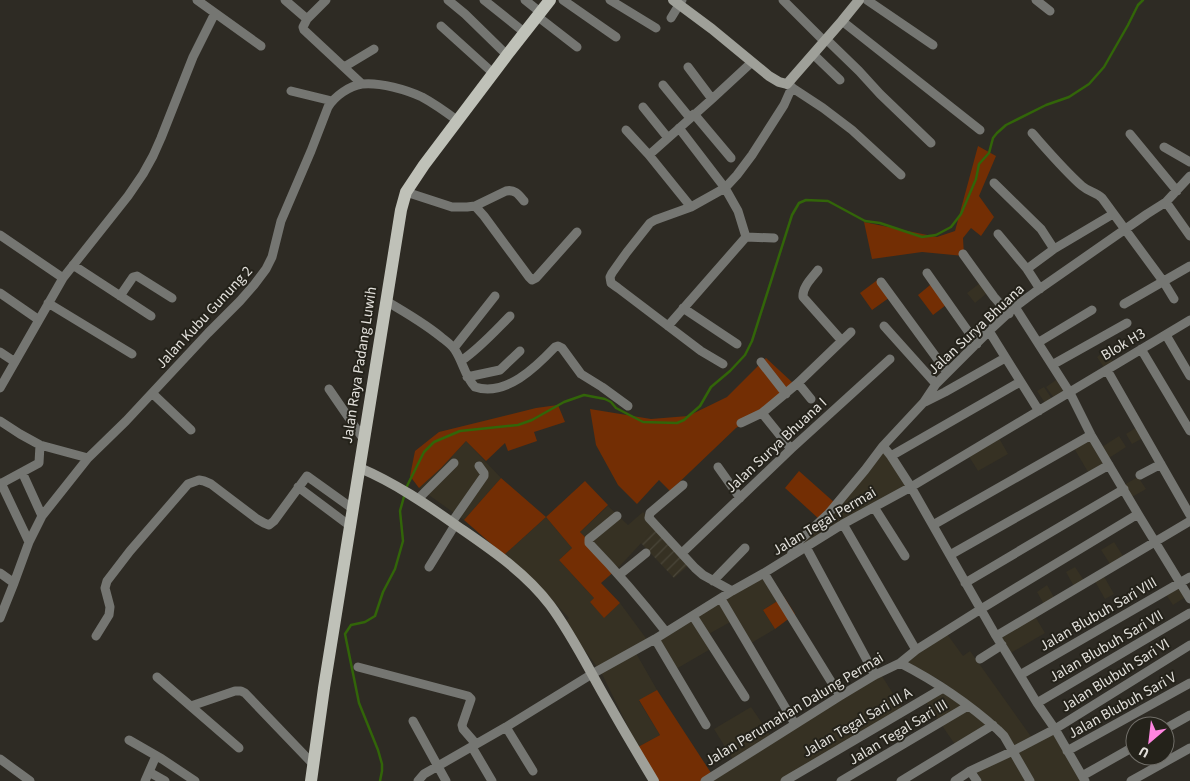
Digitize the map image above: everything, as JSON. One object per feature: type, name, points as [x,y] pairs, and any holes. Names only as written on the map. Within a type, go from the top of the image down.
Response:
[{"type":"main road","name":"Jalan Raya Padang Luwih","points":[[311,781],[386,301],[401,210],[406,192],[506,55],[550,0]]},
{"type":"street","points":[[197,0],[261,46]]},
{"type":"street","points":[[285,0],[307,19]]},
{"type":"street","points":[[326,0],[304,23],[304,30],[362,84]]},
{"type":"street","points":[[448,0],[465,14],[506,55]]},
{"type":"street","points":[[484,0],[524,32]]},
{"type":"street","points":[[525,0],[538,14],[577,47]]},
{"type":"street","points":[[563,0],[616,37]]},
{"type":"street","points":[[610,0],[656,28]]},
{"type":"street","points":[[783,0],[859,71],[931,143]]},
{"type":"street","points":[[723,364],[701,350],[611,283],[610,277],[626,252],[650,223],[691,207],[725,188],[737,175],[784,105],[790,86],[812,54],[858,0]]},
{"type":"street","points":[[867,0],[933,45]]},
{"type":"street","points":[[1036,0],[1050,11]]},
{"type":"street","points":[[671,18],[678,1],[774,80],[790,86],[852,130],[901,176]]},
{"type":"street","points":[[0,388],[63,278],[128,196],[146,168],[161,138],[193,57],[215,13]]},
{"type":"street","points":[[842,21],[980,130]]},
{"type":"street","points":[[441,26],[493,73]]},
{"type":"street","points":[[344,67],[374,49]]},
{"type":"street","points":[[812,54],[840,80]]},
{"type":"street","points":[[648,155],[712,100],[752,62]]},
{"type":"street","points":[[688,67],[712,100]]},
{"type":"street","points":[[291,91],[332,101],[341,93],[362,84],[395,88],[421,97],[458,121]]},
{"type":"street","points":[[663,85],[731,158]]},
{"type":"street","name":"Jalan Kubu Gunung 2","points":[[0,618],[29,542],[42,516],[88,458],[247,294],[266,269],[272,257],[284,214],[332,101]]},
{"type":"street","points":[[643,108],[668,138]]},
{"type":"street","points":[[679,128],[725,188],[738,211],[746,237]]},
{"type":"street","points":[[626,130],[691,207]]},
{"type":"street","points":[[1032,133],[1063,168],[1090,192],[1097,193],[1102,198],[1174,299]]},
{"type":"street","points":[[1130,134],[1177,191]]},
{"type":"street","points":[[1164,147],[1190,162]]},
{"type":"street","name":"Jalan Surya Bhuana","points":[[791,556],[793,549],[798,543],[829,513],[865,470],[882,446],[924,402],[936,384],[989,331],[1040,289],[1166,202],[1190,176]]},
{"type":"street","points":[[994,184],[1041,229],[1054,250]]},
{"type":"street","points":[[406,192],[452,207],[475,206],[506,190],[518,193],[524,201]]},
{"type":"street","points":[[1166,202],[1190,236]]},
{"type":"street","points":[[475,206],[532,280],[536,278],[577,232]]},
{"type":"street","points":[[1027,270],[1054,250],[1113,214]]},
{"type":"street","points":[[998,234],[1040,289]]},
{"type":"street","points":[[0,235],[63,278]]},
{"type":"street","points":[[746,237],[774,238]]},
{"type":"street","points":[[668,326],[746,237]]},
{"type":"street","points":[[963,254],[994,296],[1012,311],[1038,342],[1070,392],[1091,435],[1190,599]]},
{"type":"street","points":[[73,265],[151,316]]},
{"type":"street","points":[[1124,304],[1190,266]]},
{"type":"street","points":[[818,270],[804,288],[803,297],[842,342]]},
{"type":"street","points":[[927,273],[977,344]]},
{"type":"street","points":[[120,296],[133,277],[137,276],[172,298]]},
{"type":"street","points":[[881,282],[947,372]]},
{"type":"street","points":[[0,293],[39,320]]},
{"type":"street","points":[[454,348],[495,296]]},
{"type":"street","points":[[386,301],[426,325],[454,348],[462,360],[467,377],[475,387],[493,390],[516,381],[536,367],[558,346],[562,348],[581,374],[628,406]]},
{"type":"street","points":[[48,303],[132,354]]},
{"type":"street","points":[[683,308],[737,344]]},
{"type":"street","points":[[1038,342],[1092,310]]},
{"type":"street","points":[[462,360],[474,352],[510,316]]},
{"type":"street","name":"Blok H3","points":[[1070,392],[1190,320]]},
{"type":"street","points":[[1052,365],[1127,323]]},
{"type":"street","points":[[884,326],[936,384]]},
{"type":"street","points":[[989,331],[1038,411]]},
{"type":"street","points":[[741,423],[762,413],[786,394],[851,332]]},
{"type":"street","points":[[1166,335],[1190,376]]},
{"type":"street","points":[[1141,349],[1190,431]]},
{"type":"street","points":[[467,377],[500,370],[520,351]]},
{"type":"street","points":[[0,352],[15,362]]},
{"type":"street","points":[[924,402],[1005,358]]},
{"type":"street","name":"Jalan Surya Bhuana I","points":[[682,553],[791,448],[890,359]]},
{"type":"street","points":[[761,362],[786,394]]},
{"type":"street","points":[[1107,370],[1190,515]]},
{"type":"street","points":[[891,456],[1020,382]]},
{"type":"street","points":[[798,383],[811,399]]},
{"type":"street","points":[[328,389],[364,440]]},
{"type":"street","name":"Jalan Tegal Permai","points":[[418,781],[424,774],[437,766],[693,616],[843,524],[911,487],[1070,392]]},
{"type":"street","points":[[152,393],[191,430]]},
{"type":"street","points":[[762,413],[791,448]]},
{"type":"street","points":[[0,421],[40,446],[88,458]]},
{"type":"street","points":[[933,525],[1091,435]]},
{"type":"street","points":[[29,542],[0,483],[39,463],[40,446]]},
{"type":"street","points":[[882,446],[891,456],[911,487],[996,636],[1055,729],[1083,778],[1125,752]]},
{"type":"street","points":[[418,499],[454,463]]},
{"type":"street","points":[[1140,475],[1161,464]]},
{"type":"street","points":[[950,555],[1109,465]]},
{"type":"street","points":[[429,566],[484,476],[484,472],[479,466]]},
{"type":"street","points":[[718,467],[740,498]]},
{"type":"street","points":[[360,468],[388,481],[418,499],[494,552],[535,587],[550,605],[564,627],[654,781]]},
{"type":"street","points":[[22,472],[42,516]]},
{"type":"street","points":[[96,636],[109,615],[107,581],[130,551],[188,484],[198,480],[211,484],[257,519],[269,524],[274,521],[307,476],[353,509]]},
{"type":"street","points":[[683,485],[650,513],[650,520],[695,568],[713,581],[732,591]]},
{"type":"street","points":[[298,488],[350,526]]},
{"type":"street","points":[[965,583],[1124,489]]},
{"type":"street","points":[[874,507],[905,556]]},
{"type":"street","points":[[900,663],[916,650],[981,608],[1138,514]]},
{"type":"street","points":[[617,516],[590,539],[589,542],[666,632]]},
{"type":"street","points":[[996,636],[1190,521]]},
{"type":"street","points":[[843,524],[916,650]]},
{"type":"street","points":[[806,547],[875,674]]},
{"type":"street","points":[[713,581],[745,548]]},
{"type":"street","points":[[619,575],[646,553]]},
{"type":"street","points":[[0,573],[14,583]]},
{"type":"street","points":[[764,573],[840,696]]},
{"type":"street","name":"Jalan Blubuh Sari VIII","points":[[1020,675],[1190,577]]},
{"type":"street","points":[[721,599],[795,724]]},
{"type":"street","name":"Jalan Blubuh Sari VII","points":[[1037,703],[1190,613]]},
{"type":"street","points":[[693,616],[745,697]]},
{"type":"street","points":[[654,639],[706,725]]},
{"type":"street","points":[[980,659],[1002,645]]},
{"type":"street","name":"Jalan Blubuh Sari VI","points":[[955,781],[970,771],[1055,729],[1190,645]]},
{"type":"street","name":"Jalan Perumahan Dalung Permai","points":[[705,781],[875,674],[900,663],[943,688],[992,725],[1004,736],[1030,781]]},
{"type":"street","points":[[358,667],[468,696],[471,699],[462,726],[492,781]]},
{"type":"street","points":[[157,677],[240,748]]},
{"type":"street","name":"Jalan Blubuh Sari V","points":[[1067,751],[1190,683]]},
{"type":"street","name":"Jalan Tegal Sari III A","points":[[785,781],[943,688]]},
{"type":"street","points":[[191,706],[235,691],[245,693],[313,764]]},
{"type":"street","name":"Jalan Tegal Sari III","points":[[841,781],[968,706]]},
{"type":"street","points":[[1175,723],[1190,715]]},
{"type":"street","points":[[412,721],[446,781]]},
{"type":"street","points":[[901,781],[992,725]]},
{"type":"street","points":[[506,727],[533,771]]},
{"type":"street","points":[[129,740],[195,781]]},
{"type":"street","points":[[1131,781],[1190,748]]},
{"type":"street","points":[[156,756],[147,777],[165,781]]},
{"type":"street","points":[[0,773],[4,762],[30,781]]},
{"type":"street","points":[[970,771],[976,781]]},
{"type":"street","points":[[798,772],[803,781]]},
{"type":"shaded area","points":[[978,146],[996,156],[979,196],[994,217],[981,236],[971,228],[963,238],[964,256],[922,252],[872,259],[864,222],[937,237],[955,231]]},
{"type":"shaded area","points":[[880,278],[893,295],[872,310],[860,293]]},
{"type":"shaded area","points":[[984,280],[992,289],[975,303],[967,293]]},
{"type":"shaded area","points":[[935,281],[950,302],[933,315],[918,295]]},
{"type":"shaded area","points":[[1105,351],[1114,363],[1105,369],[1097,357]]},
{"type":"shaded area","points":[[766,358],[793,383],[774,404],[736,428],[670,491],[659,480],[637,504],[618,485],[596,445],[590,409],[651,419],[688,416],[727,397]]},
{"type":"shaded area","points":[[1056,380],[1064,392],[1054,398],[1046,387]]},
{"type":"shaded area","points":[[1044,387],[1052,399],[1045,403],[1037,391]]},
{"type":"shaded area","points":[[558,405],[565,422],[534,432],[537,441],[508,451],[505,443],[486,461],[466,441],[419,488],[410,476],[415,451],[439,432],[536,408]]},
{"type":"shaded area","points":[[1142,424],[1148,435],[1132,444],[1126,434]]},
{"type":"shaded area","points":[[1093,431],[1102,447],[1119,436],[1126,447],[1109,458],[1109,460],[1088,472],[1071,443]]},
{"type":"shaded area","points":[[996,433],[1008,454],[978,471],[965,450]]},
{"type":"shaded area","points":[[466,441],[501,478],[464,520],[419,488]]},
{"type":"shaded area","points":[[885,443],[909,483],[768,572],[819,519]]},
{"type":"shaded area","points":[[799,471],[835,503],[819,519],[785,488]]},
{"type":"shaded area","points":[[1138,477],[1146,489],[1132,497],[1124,485]]},
{"type":"shaded area","points":[[501,478],[546,517],[504,555],[464,520]]},
{"type":"shaded area","points":[[585,481],[608,505],[580,532],[617,569],[601,583],[620,603],[604,618],[590,602],[594,598],[559,560],[572,548],[546,517]]},
{"type":"shaded area","points":[[608,506],[628,525],[643,512],[657,526],[617,569],[580,532]]},
{"type":"shaded area","points":[[546,517],[572,548],[559,560],[594,598],[590,602],[604,617],[620,603],[648,641],[633,648],[657,690],[639,701],[660,735],[638,747],[601,672],[564,623],[569,618],[532,579],[504,555]]},
{"type":"shaded area","points":[[657,526],[691,563],[674,578],[641,543]]},
{"type":"shaded area","points":[[1114,542],[1125,559],[1112,567],[1101,550]]},
{"type":"shaded area","points":[[1075,567],[1085,582],[1075,588],[1066,572]]},
{"type":"shaded area","points":[[768,572],[784,597],[763,610],[775,629],[748,645],[732,621],[707,635],[714,647],[676,669],[655,636]]},
{"type":"shaded area","points":[[1102,573],[1114,594],[1105,599],[1093,578]]},
{"type":"shaded area","points":[[1183,582],[1190,594],[1173,605],[1165,593]]},
{"type":"shaded area","points":[[1047,585],[1055,599],[1045,606],[1037,592]]},
{"type":"shaded area","points":[[784,597],[795,614],[775,629],[763,610]]},
{"type":"shaded area","points":[[1033,613],[1045,633],[1009,654],[997,634]]},
{"type":"shaded area","points":[[947,634],[963,656],[970,651],[1032,738],[1053,725],[1086,781],[982,781],[975,769],[1015,749],[991,721],[956,746],[922,696],[943,682],[902,659]]},
{"type":"shaded area","points":[[880,673],[904,711],[788,781],[704,781],[735,763],[714,729],[751,707],[773,739]]},
{"type":"shaded area","points":[[657,690],[713,776],[704,781],[659,781],[638,747],[660,735],[639,700]]},
{"type":"waterway","points":[[406,488],[424,452],[434,442],[460,431],[518,425],[532,420],[564,402],[584,395],[605,399],[616,408],[643,422],[677,423],[684,420],[700,406],[711,387],[745,355],[752,341],[792,215],[799,203],[806,200],[828,201],[865,221],[880,223],[922,237],[936,235],[951,227],[961,214],[976,179],[979,164],[989,153],[993,138],[997,133],[1006,125],[1046,105],[1069,97],[1089,84],[1104,67],[1138,5],[1143,0]]},
{"type":"waterway","points":[[380,781],[382,764],[359,703],[345,634],[351,625],[365,622],[375,616],[383,592],[395,569],[403,541],[400,511],[405,493]]}]
